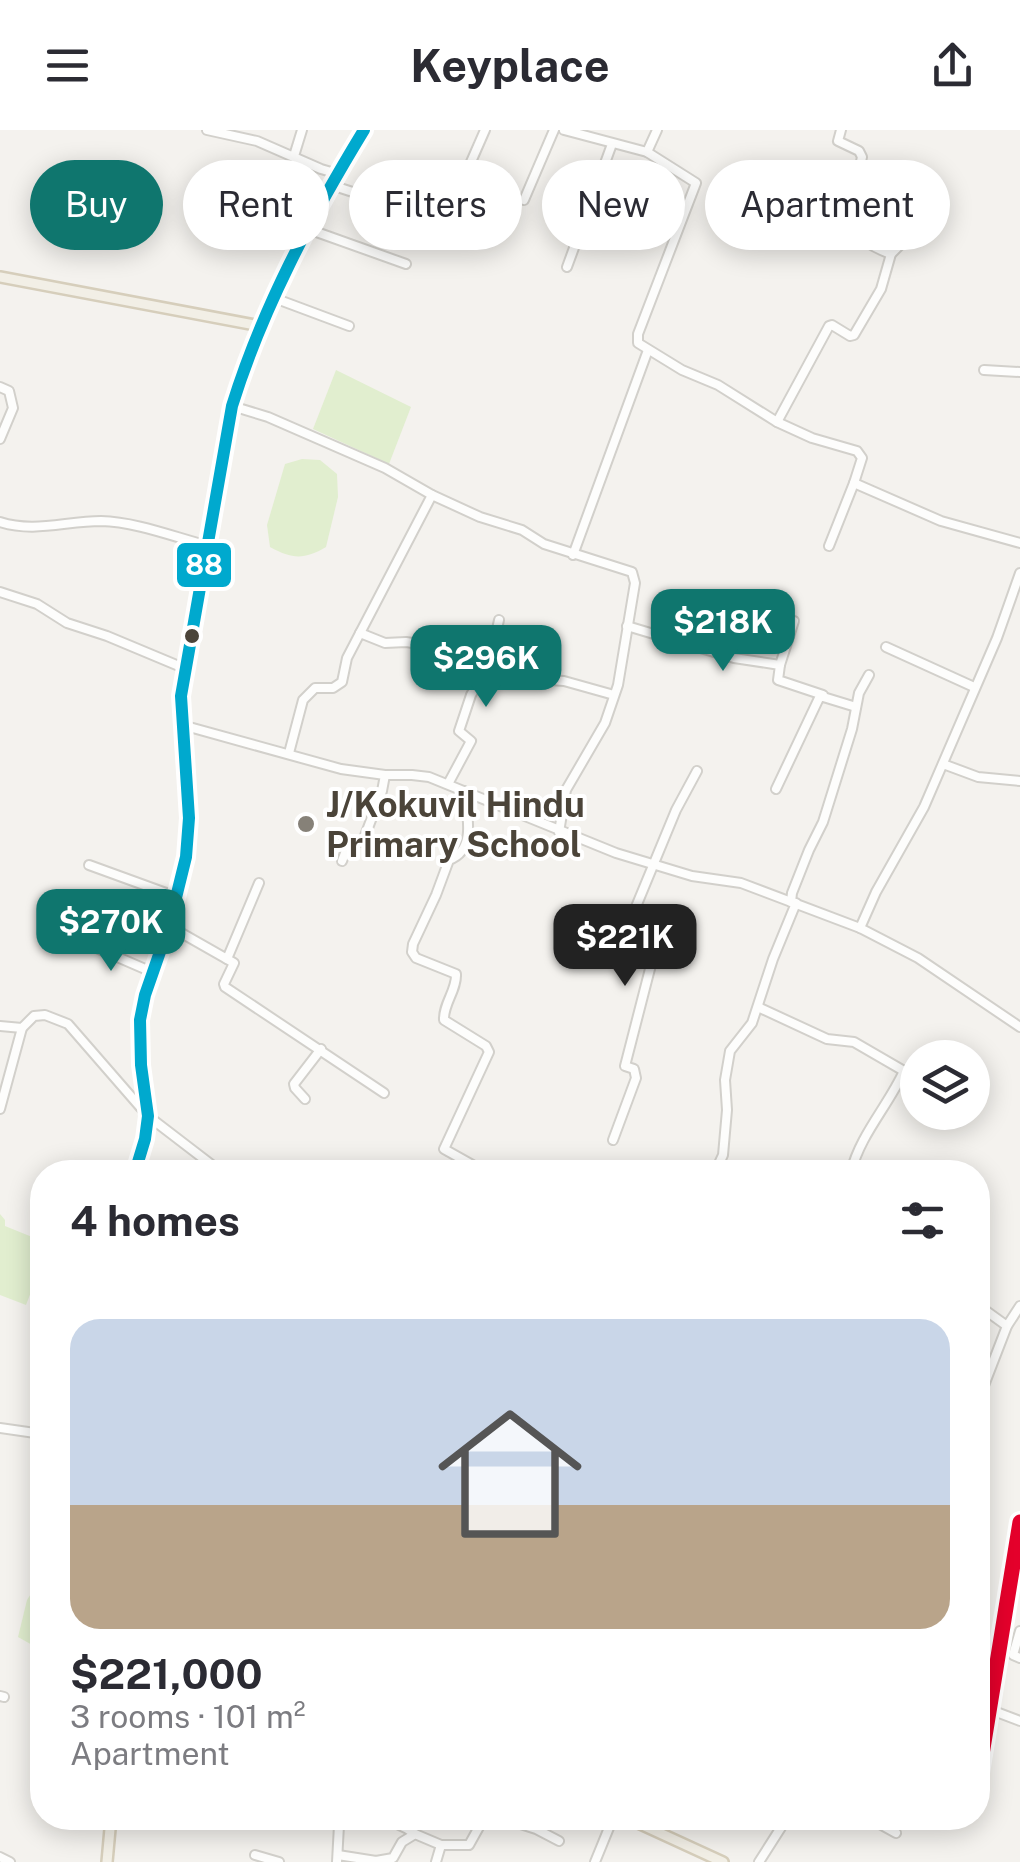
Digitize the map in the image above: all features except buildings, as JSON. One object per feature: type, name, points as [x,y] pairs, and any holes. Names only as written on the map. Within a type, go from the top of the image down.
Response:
[{"type":"main road","points":[[329,189],[364,130]]},
{"type":"main road","points":[[138,1160],[148,1116],[140,1020],[144,995],[183,876],[189,834],[181,696],[232,406],[260,326],[297,250]]},
{"type":"main road","points":[[0,278],[260,326]]},
{"type":"main road","points":[[107,1862],[109,1830]]},
{"type":"main road","points":[[652,1830],[722,1862]]},
{"type":"street","points":[[207,130],[257,141],[338,174]]},
{"type":"street","points":[[294,156],[302,130]]},
{"type":"street","points":[[331,185],[446,219],[486,130]]},
{"type":"street","points":[[524,200],[554,130]]},
{"type":"street","points":[[564,130],[647,152],[696,184],[638,334],[638,343],[682,370],[718,385],[777,422],[812,438],[857,451],[862,458],[829,546]]},
{"type":"street","points":[[647,152],[657,130]]},
{"type":"street","points":[[841,130],[838,141],[859,152],[861,160]]},
{"type":"street","points":[[567,267],[612,144]]},
{"type":"street","points":[[329,236],[406,264]]},
{"type":"street","points":[[880,250],[891,254]]},
{"type":"street","points":[[777,422],[829,326],[850,336],[854,334],[881,290],[895,250]]},
{"type":"street","points":[[274,298],[349,326]]},
{"type":"street","points":[[573,555],[648,350]]},
{"type":"street","points":[[984,370],[1020,372]]},
{"type":"street","points":[[0,387],[8,391],[13,408],[0,440]]},
{"type":"street","points":[[232,406],[385,468],[480,517],[522,530],[544,544],[632,572],[635,583],[614,696],[605,723],[566,790],[559,832]]},
{"type":"street","points":[[854,483],[941,521],[1020,543]]},
{"type":"street","points":[[290,753],[304,700],[315,688],[340,686],[347,658],[369,612],[432,494]]},
{"type":"street","points":[[0,522],[34,528],[106,521],[209,546]]},
{"type":"street","points":[[860,928],[924,808],[997,638],[1020,573]]},
{"type":"street","points":[[0,592],[37,604],[67,623],[186,669]]},
{"type":"street","points":[[448,784],[471,741],[458,731],[471,695],[490,661],[499,620]]},
{"type":"street","points":[[794,621],[778,680],[856,707]]},
{"type":"street","points":[[628,626],[734,658],[780,665]]},
{"type":"street","points":[[360,634],[385,643],[426,645],[448,664],[520,678],[564,681],[614,696]]},
{"type":"street","points":[[886,647],[974,686]]},
{"type":"street","points":[[720,1160],[730,1051],[752,1023],[758,1007],[794,902],[798,879],[832,798],[859,693],[869,676]]},
{"type":"street","points":[[776,789],[818,698],[823,695]]},
{"type":"street","points":[[182,725],[341,768],[429,777],[559,832],[652,865],[742,884],[794,902],[860,928],[918,958],[1020,1026]]},
{"type":"street","points":[[943,764],[978,777],[1020,781]]},
{"type":"street","points":[[613,1140],[636,1078],[634,1070],[625,1066],[652,961],[623,948],[621,943],[676,810],[697,772]]},
{"type":"street","points":[[342,861],[349,844],[363,841],[385,775]]},
{"type":"street","points":[[464,791],[466,848],[460,856],[449,860],[412,952],[416,958],[456,974],[444,1020],[486,1046],[489,1052],[444,1149],[466,1160]]},
{"type":"street","points":[[89,865],[177,897]]},
{"type":"street","points":[[227,960],[259,883]]},
{"type":"street","points":[[169,926],[234,963],[225,987],[384,1093]]},
{"type":"street","points":[[85,943],[152,972]]},
{"type":"street","points":[[758,1007],[827,1039],[854,1042],[900,1070]]},
{"type":"street","points":[[0,1109],[22,1028],[34,1016],[45,1015],[68,1024],[148,1116],[205,1160]]},
{"type":"street","points":[[0,1026],[22,1028]]},
{"type":"street","points":[[305,1099],[294,1084],[321,1049]]},
{"type":"street","points":[[853,1160],[900,1081]]},
{"type":"street","points":[[990,1369],[1006,1326],[1020,1306]]},
{"type":"street","points":[[990,1313],[1006,1326]]},
{"type":"street","points":[[0,1428],[30,1432]]},
{"type":"street","points":[[1020,1631],[1013,1655],[1020,1658]]},
{"type":"street","points":[[990,1710],[1020,1721]]},
{"type":"street","points":[[339,1830],[338,1859],[376,1861],[393,1858],[402,1842],[415,1834]]},
{"type":"street","points":[[408,1830],[441,1845],[468,1845],[477,1830]]},
{"type":"street","points":[[538,1830],[559,1841]]},
{"type":"street","points":[[596,1862],[608,1830]]},
{"type":"street","points":[[759,1862],[779,1830]]},
{"type":"street","points":[[891,1830],[896,1833]]},
{"type":"street","points":[[436,1862],[441,1845]]},
{"type":"street","points":[[255,1854],[279,1862]]},
{"type":"street","points":[[0,1857],[10,1862]]},
{"type":"green space","points":[[336,370],[411,407],[389,464],[313,429]]},
{"type":"green space","points":[[302,459],[320,460],[337,474],[338,497],[326,547],[298,556],[270,547],[267,525],[285,464]]},
{"type":"green space","points":[[0,1214],[5,1226],[30,1236],[30,1295],[26,1305],[0,1295]]},
{"type":"green space","points":[[30,1595],[30,1644],[18,1637]]},
{"type":"transit line","name":"88","points":[[139,1160],[148,1116],[140,1020],[186,857],[189,818],[181,696],[232,406],[289,264],[364,130]]},
{"type":"transit line","points":[[990,1706],[1020,1522]]},
{"type":"place","name":"J/Kokuvil Hindu Primary School","points":[[306,824]]}]
